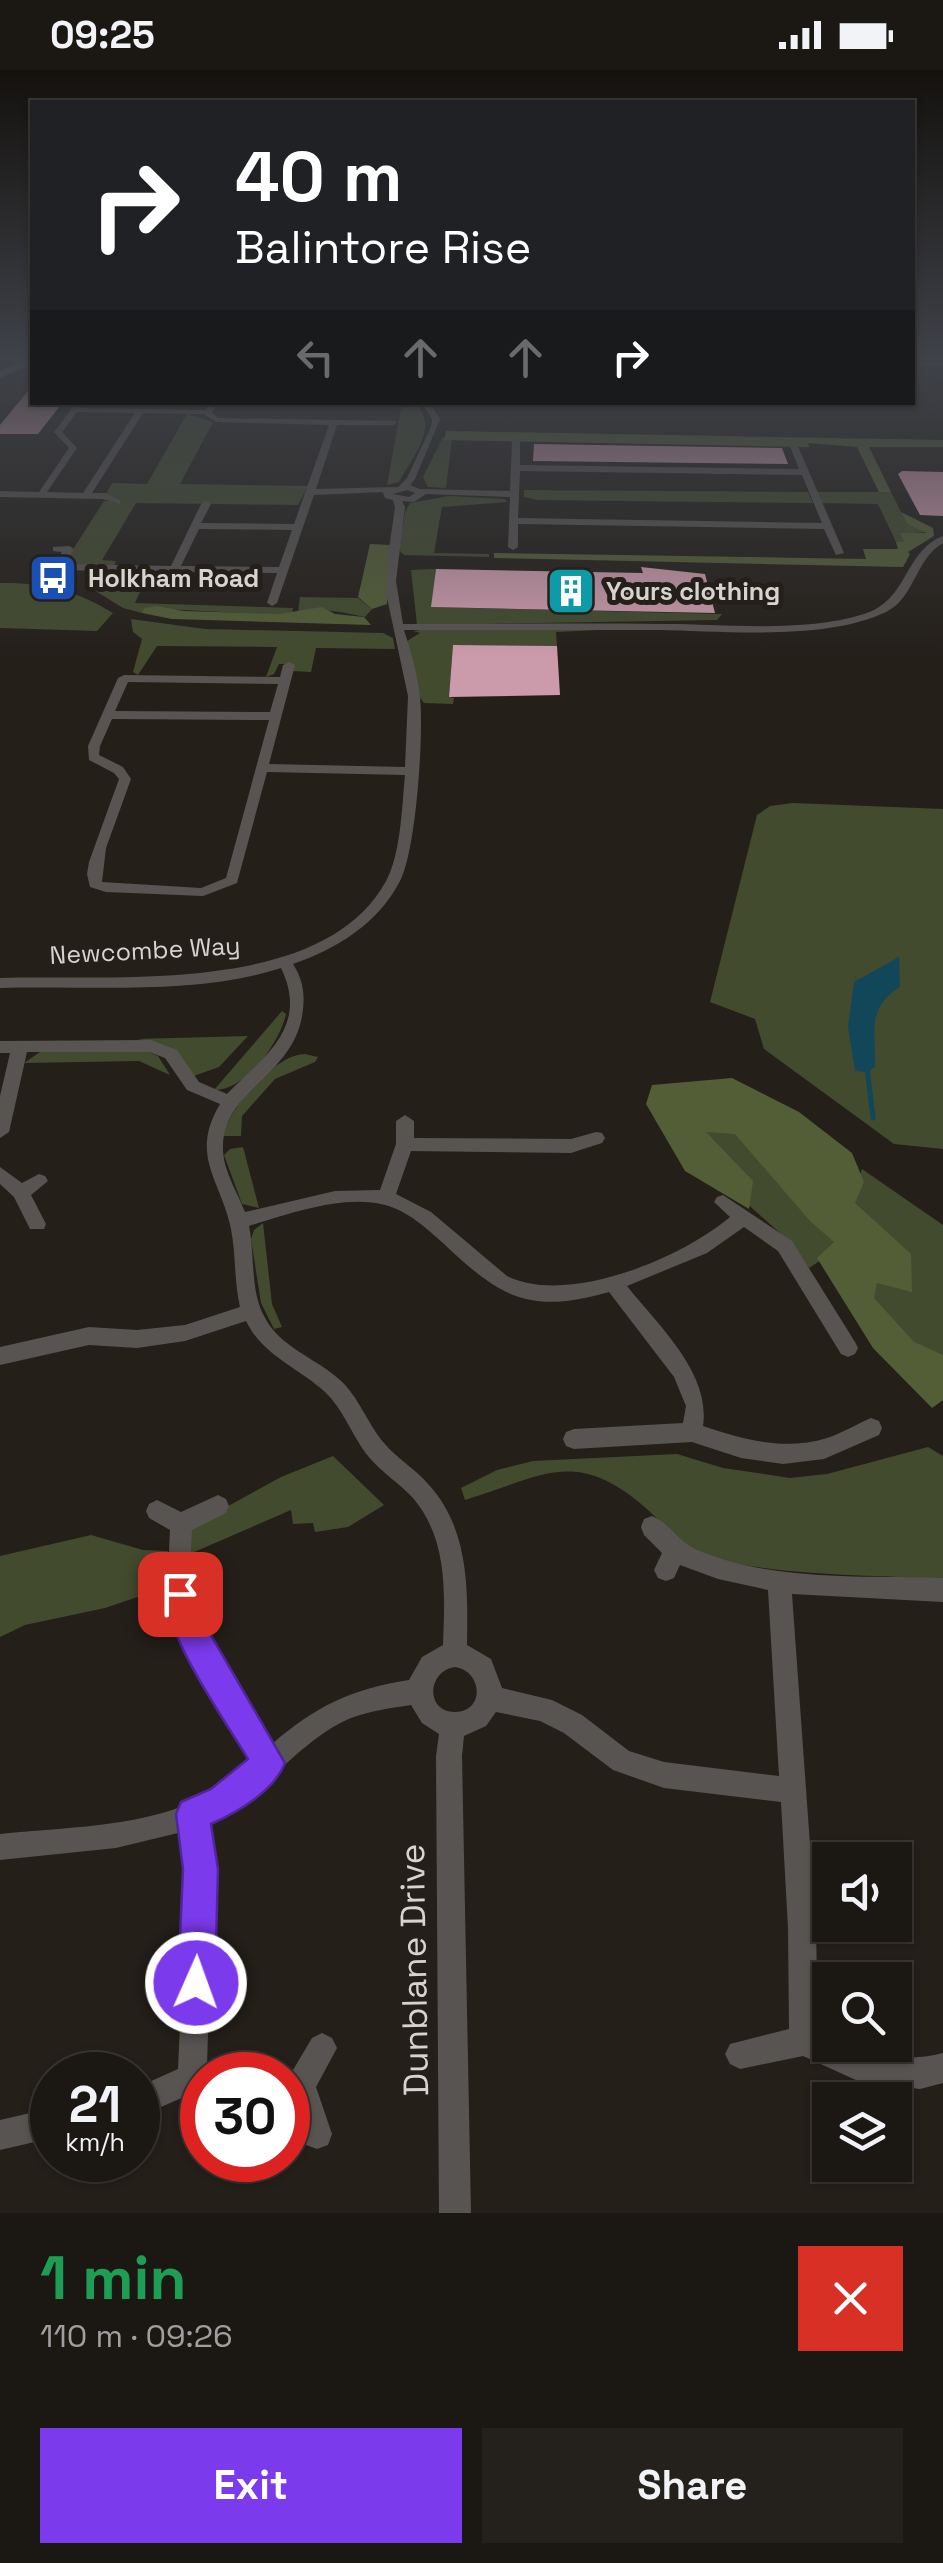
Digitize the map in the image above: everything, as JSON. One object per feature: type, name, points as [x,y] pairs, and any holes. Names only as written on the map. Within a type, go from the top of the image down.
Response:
[{"type":"street","points":[[40,494],[65,459]]},
{"type":"street","points":[[86,495],[110,459]]},
{"type":"street","points":[[272,604],[322,459]]},
{"type":"street","points":[[415,491],[425,459]]},
{"type":"street","points":[[512,547],[515,459]]},
{"type":"street","points":[[799,459],[839,554]]},
{"type":"street","points":[[515,468],[804,472]]},
{"type":"street","points":[[396,496],[415,491]]},
{"type":"street","points":[[310,492],[396,496],[415,491],[514,494]]},
{"type":"street","points":[[0,494],[105,496],[117,502]]},
{"type":"street","name":"Newcombe Way","points":[[1,982],[238,973],[284,962],[352,930],[376,908],[402,862],[415,706],[392,601],[396,496]]},
{"type":"street","points":[[175,568],[206,504]]},
{"type":"street","points":[[513,521],[829,526]]},
{"type":"street","points":[[196,526],[298,527]]},
{"type":"street","points":[[398,627],[722,627],[843,622],[886,608],[908,586],[920,556],[943,539]]},
{"type":"street","points":[[56,549],[69,549],[51,567],[283,570]]},
{"type":"street","points":[[284,681],[124,678],[94,746],[93,756],[118,770],[125,779],[119,806],[92,870],[95,884],[106,888],[203,892],[232,880],[264,768],[288,665]]},
{"type":"street","points":[[108,715],[276,716]]},
{"type":"street","points":[[264,768],[409,770]]},
{"type":"street","points":[[284,962],[293,973],[296,1001],[291,1041],[229,1102],[217,1122],[213,1146],[239,1221],[252,1311],[273,1345],[344,1394],[368,1440],[420,1490],[447,1532],[454,1563],[455,1654]]},
{"type":"street","points":[[0,1132],[20,1046]]},
{"type":"street","points":[[0,1047],[151,1046],[171,1054],[182,1078],[205,1095],[229,1102]]},
{"type":"street","points":[[386,1198],[405,1144],[405,1121]]},
{"type":"street","points":[[405,1144],[571,1146],[596,1138]]},
{"type":"street","points":[[0,1174],[21,1192],[37,1224]]},
{"type":"street","points":[[21,1192],[39,1181]]},
{"type":"street","points":[[239,1221],[329,1200],[386,1198],[421,1214],[517,1290],[569,1294],[614,1284],[719,1238],[743,1217]]},
{"type":"street","points":[[722,1202],[785,1246],[848,1348]]},
{"type":"street","points":[[614,1284],[682,1372],[696,1406],[692,1432]]},
{"type":"street","points":[[0,1356],[89,1336],[137,1339],[185,1334],[252,1311]]},
{"type":"street","points":[[574,1439],[692,1432],[734,1447],[784,1457],[834,1448],[871,1428]]},
{"type":"street","points":[[181,1524],[218,1506]]},
{"type":"street","points":[[157,1511],[181,1524]]},
{"type":"street","points":[[181,1524],[180,1594],[191,1632],[269,1763]]},
{"type":"street","points":[[652,1527],[670,1559],[779,1580],[943,1590]]},
{"type":"street","points":[[779,1580],[804,2041]]},
{"type":"street","points":[[455,1654],[480,1665],[489,1684],[489,1698],[472,1720],[453,1725],[427,1711],[421,1691],[426,1670],[434,1662],[455,1654]]},
{"type":"street","points":[[0,1847],[135,1832],[193,1814],[223,1802],[328,1716],[357,1704],[421,1691]]},
{"type":"street","points":[[489,1698],[542,1709],[573,1724],[622,1762],[664,1775],[793,1790]]},
{"type":"street","name":"Dunblane Drive","points":[[453,1725],[449,1756],[455,2213]]},
{"type":"street","points":[[193,1814],[200,1869],[197,2052]]},
{"type":"street","points":[[740,2054],[804,2041],[858,2066],[920,2074],[943,2068]]},
{"type":"street","points":[[310,2063],[322,2048]]},
{"type":"street","points":[[310,2120],[316,2134]]},
{"type":"street","points":[[0,2135],[30,2129]]},
{"type":"green space","points":[[161,459],[193,459],[180,484],[308,486],[298,505],[136,503],[102,560],[116,561],[114,566],[63,565],[104,501],[121,501],[106,494],[112,483],[147,484]]},
{"type":"green space","points":[[392,459],[413,459],[399,482],[387,485]]},
{"type":"green space","points":[[432,459],[449,459],[446,488],[428,487],[423,477]]},
{"type":"green space","points":[[863,459],[875,459],[891,492],[879,492]]},
{"type":"green space","points":[[524,490],[808,492],[813,503],[538,500],[524,497]]},
{"type":"green space","points":[[817,492],[891,492],[907,524],[928,532],[901,534],[905,541],[896,542],[878,504],[822,503]]},
{"type":"green space","points":[[449,496],[507,502],[442,507],[434,553],[489,557],[404,555],[399,550],[410,503]]},
{"type":"green space","points":[[901,512],[933,528],[934,536],[908,552],[903,567],[494,558],[494,553],[866,559],[863,549],[898,549],[896,542],[904,541],[900,533],[927,533],[907,524]]},
{"type":"green space","points":[[370,544],[390,545],[387,604],[372,609],[358,597]]},
{"type":"green space","points":[[436,569],[432,607],[722,614],[717,620],[417,625],[411,570]]},
{"type":"green space","points":[[95,580],[109,584],[117,580],[145,581],[135,603],[293,608],[292,612],[279,615],[145,608],[142,613],[123,608],[84,584]]},
{"type":"green space","points":[[0,583],[59,589],[113,613],[97,631],[0,628]]},
{"type":"green space","points":[[300,597],[358,598],[372,609],[365,617],[323,610],[298,613]]},
{"type":"green space","points":[[322,607],[335,614],[364,617],[371,625],[172,619],[142,613],[144,608],[184,611],[279,614]]},
{"type":"green space","points":[[131,619],[205,629],[383,633],[393,638],[395,649],[316,648],[311,672],[292,671],[291,664],[279,664],[274,674],[266,677],[277,647],[157,646],[138,675],[133,672],[142,639],[133,632]]},
{"type":"green space","points":[[619,629],[556,632],[557,646],[453,645],[449,697],[454,698],[453,704],[424,703],[420,698],[407,641],[420,633],[413,631],[420,630]]},
{"type":"green space","points":[[793,803],[943,809],[943,1149],[894,1144],[764,1049],[755,1019],[710,1002],[757,815],[770,806]]},
{"type":"green space","points":[[282,1011],[286,1014],[277,1038],[260,1063],[238,1082],[214,1090]]},
{"type":"green space","points":[[248,1036],[219,1067],[191,1077],[170,1050],[137,1039]]},
{"type":"green space","points":[[146,1051],[158,1056],[170,1075],[139,1061],[24,1063],[40,1052]]},
{"type":"green space","points":[[305,1054],[318,1057],[315,1062],[275,1079],[242,1116],[241,1136],[223,1136],[234,1111],[255,1084],[280,1063]]},
{"type":"green space","points":[[732,1078],[799,1112],[852,1153],[864,1182],[855,1203],[911,1254],[912,1292],[877,1283],[874,1298],[914,1342],[943,1355],[943,1400],[932,1408],[873,1348],[817,1258],[834,1242],[810,1221],[735,1134],[706,1132],[753,1181],[749,1209],[685,1171],[646,1104],[652,1085]]},
{"type":"green space","points":[[732,1125],[844,1245],[809,1268],[780,1233],[744,1201],[697,1130]]},
{"type":"green space","points":[[243,1147],[259,1208],[242,1204],[224,1155],[230,1149]]},
{"type":"green space","points":[[862,1169],[943,1225],[943,1358],[911,1345],[870,1298],[850,1203]]},
{"type":"green space","points":[[263,1223],[272,1304],[282,1327],[274,1329],[261,1303],[251,1239]]},
{"type":"green space","points":[[928,1447],[943,1456],[943,1579],[788,1571],[700,1554],[679,1541],[623,1490],[579,1472],[539,1476],[465,1500],[461,1488],[497,1470],[533,1461],[677,1454],[723,1468],[790,1478],[827,1474]]},
{"type":"green space","points":[[333,1456],[384,1505],[348,1527],[315,1532],[313,1523],[293,1524],[291,1510],[192,1553],[192,1526],[281,1477]]},
{"type":"green space","points":[[91,1535],[143,1550],[168,1551],[167,1587],[105,1608],[25,1625],[0,1637],[0,1556]]},
{"type":"water","points":[[899,957],[900,987],[877,1012],[875,1067],[867,1072],[855,1071],[848,1027],[854,982]]},
{"type":"building","points":[[786,459],[788,464],[533,461]]},
{"type":"building","points":[[943,472],[943,516],[920,515],[898,474]]},
{"type":"building","name":"Yours clothing","points":[[641,567],[705,574],[715,613],[431,607],[436,569],[643,573]]},
{"type":"building","points":[[453,645],[557,646],[560,695],[449,697]]},
{"type":"waterway","points":[[867,1067],[873,1118]]},
{"type":"place","name":"Holkham Road","points":[[53,578]]},
{"type":"place","name":"Yours clothing","points":[[571,591]]},
{"type":"route","points":[[180,1594],[191,1632],[269,1763],[223,1802],[193,1814],[200,1869],[196,1983]]}]
